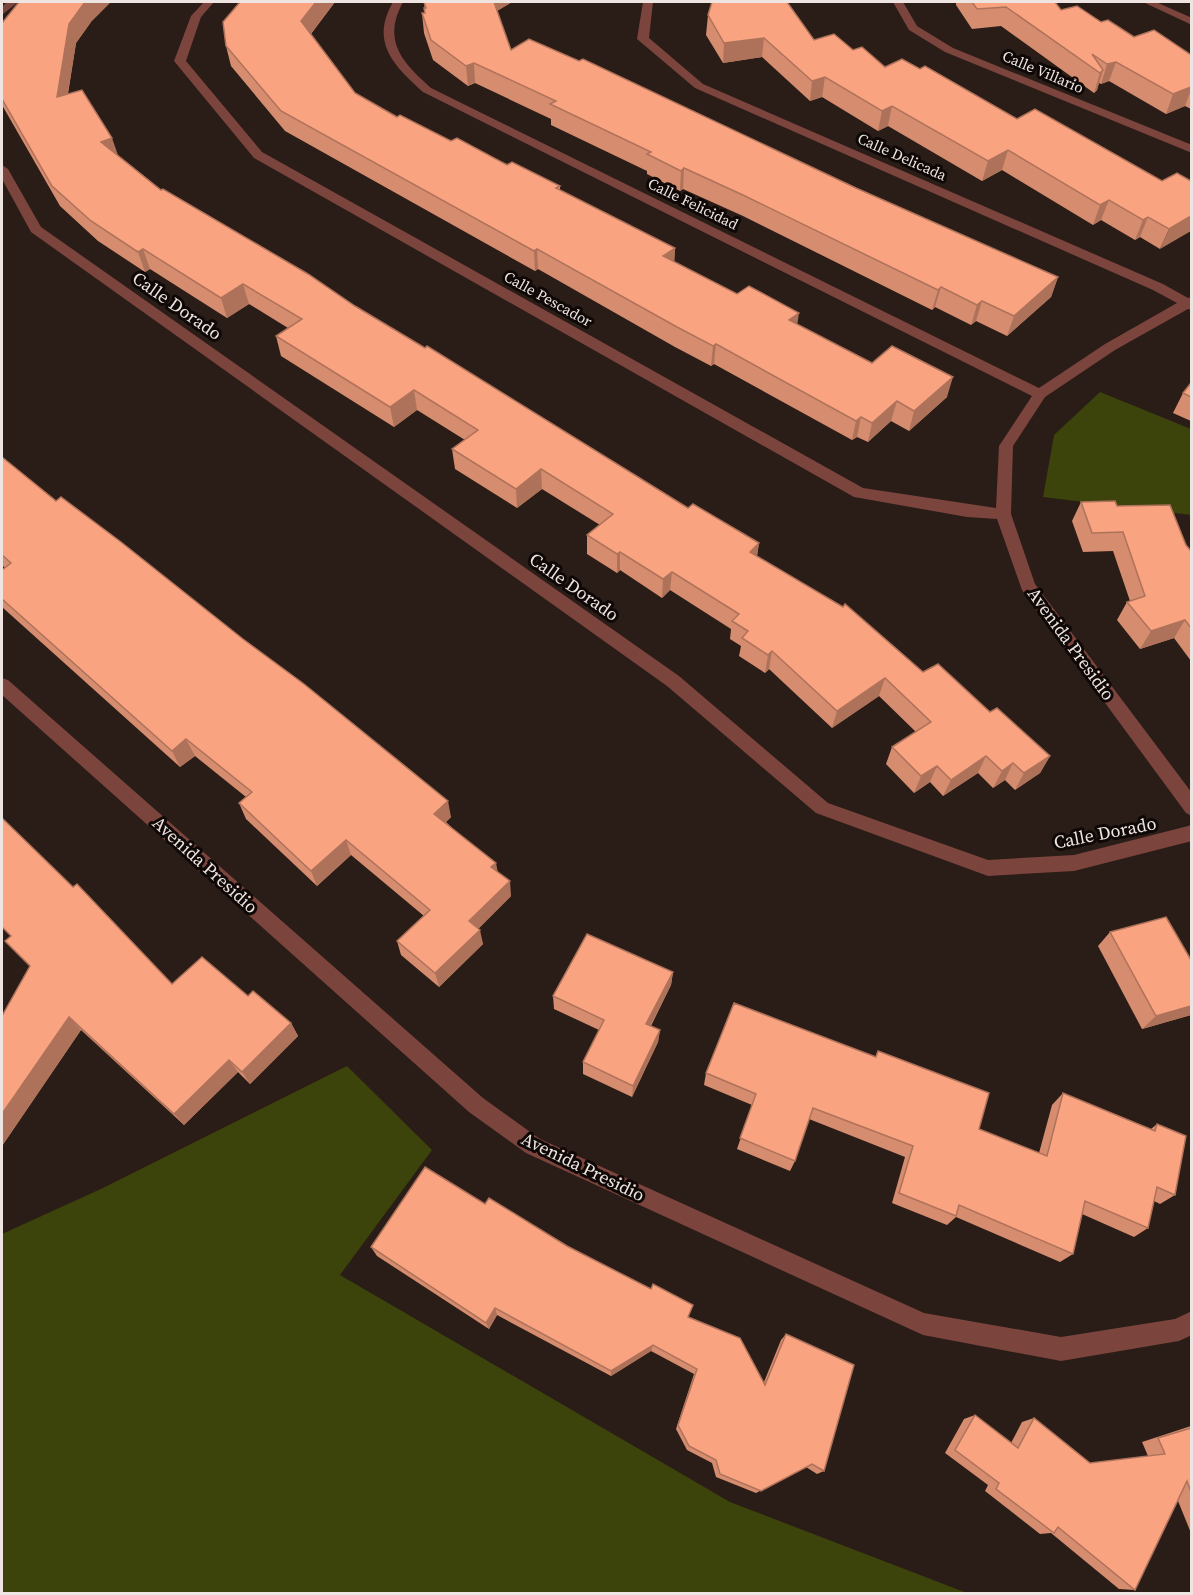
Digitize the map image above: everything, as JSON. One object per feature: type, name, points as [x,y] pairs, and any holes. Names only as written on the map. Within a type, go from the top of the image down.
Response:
[{"type":"street","points":[[2,12],[13,2]]},
{"type":"street","name":"Calle Pescador","points":[[209,2],[196,16],[180,61],[258,155],[859,493],[967,511],[1003,514]]},
{"type":"street","name":"Calle Felicidad","points":[[398,2],[387,22],[388,40],[406,72],[427,90],[1040,394]]},
{"type":"street","name":"Calle Delicada","points":[[648,2],[643,39],[699,86],[1158,287],[1190,304]]},
{"type":"street","name":"Calle Villario","points":[[898,2],[913,28],[949,50],[1191,150]]},
{"type":"street","points":[[1148,2],[1191,21]]},
{"type":"street","name":"Calle Dorado","points":[[2,170],[36,230],[673,681],[822,808],[988,868],[1074,862],[1191,833]]},
{"type":"street","name":"Avenida Presidio","points":[[1190,304],[1110,347],[1040,394],[1006,446],[1003,514],[1028,586],[1191,808]]},
{"type":"street","name":"Avenida Presidio","points":[[2,685],[476,1105],[533,1146],[923,1324],[1061,1349],[1179,1330],[1191,1322]]},
{"type":"green space","points":[[1100,392],[1191,429],[1191,515],[1043,497],[1054,435]]},
{"type":"green space","points":[[347,1066],[432,1150],[340,1275],[730,1502],[967,1593],[2,1593],[2,1234],[103,1188]]},
{"type":"building","points":[[19,2],[85,2],[69,24],[57,97],[82,90],[112,138],[101,142],[161,190],[163,189],[308,274],[355,306],[425,348],[427,346],[688,508],[693,504],[759,543],[750,552],[843,607],[845,604],[923,672],[938,664],[990,712],[997,708],[1050,756],[1024,773],[1013,763],[1002,771],[986,756],[951,780],[937,766],[921,776],[892,747],[931,722],[885,678],[837,711],[772,651],[768,655],[742,638],[748,631],[732,621],[739,614],[672,572],[663,579],[620,552],[617,554],[587,535],[613,514],[541,469],[516,489],[452,449],[478,430],[414,390],[390,407],[276,336],[302,319],[243,284],[221,298],[143,249],[138,252],[91,221],[52,186],[2,99],[2,23]]},
{"type":"building","points":[[240,2],[316,2],[301,21],[355,93],[397,117],[400,115],[451,141],[457,138],[507,165],[512,162],[560,186],[556,188],[675,248],[663,256],[737,294],[749,286],[799,313],[789,320],[872,363],[892,346],[953,377],[914,411],[897,401],[872,423],[861,417],[856,421],[716,344],[713,346],[537,249],[534,251],[281,111],[226,46],[223,22]]},
{"type":"building","points":[[424,2],[494,2],[511,50],[529,39],[579,61],[583,59],[856,188],[1058,277],[1014,316],[982,301],[977,305],[941,287],[938,290],[745,196],[684,168],[681,171],[647,154],[651,152],[550,104],[556,101],[474,63],[466,66],[431,40],[422,13],[425,13],[424,8],[426,8]]},
{"type":"building","points":[[712,2],[787,2],[814,40],[834,34],[853,50],[862,47],[885,67],[902,59],[920,69],[925,66],[1017,119],[1035,109],[1162,181],[1177,173],[1191,181],[1191,216],[1169,229],[1148,217],[1143,220],[1109,200],[1100,205],[1008,150],[988,161],[892,106],[882,111],[825,77],[812,81],[764,38],[724,43],[708,15]]},
{"type":"building","points":[[972,2],[1055,2],[1061,10],[1077,6],[1101,22],[1108,20],[1134,37],[1154,30],[1191,55],[1191,87],[1173,94],[1116,62],[1107,64],[1092,54],[1103,70],[1100,73],[1006,7],[977,9]]},
{"type":"building","points":[[1191,383],[1191,397],[1183,393]]},
{"type":"building","points":[[2,457],[56,501],[61,497],[121,542],[243,639],[304,684],[448,801],[434,814],[496,863],[491,867],[510,881],[469,921],[480,930],[435,973],[397,941],[430,910],[346,840],[311,871],[239,803],[252,792],[186,739],[172,751],[2,599],[2,570],[11,563],[2,555]]},
{"type":"building","points":[[1115,501],[1117,506],[1170,505],[1186,545],[1191,551],[1191,628],[1185,620],[1151,631],[1127,602],[1145,596],[1123,532],[1092,533],[1081,502]]},
{"type":"building","points":[[2,818],[73,887],[77,884],[172,984],[202,957],[248,996],[253,991],[291,1023],[242,1072],[229,1060],[174,1114],[69,1017],[2,1114],[2,1016],[30,966],[5,941],[11,936],[2,927]]},
{"type":"building","points":[[1166,917],[1191,960],[1191,1006],[1156,1016],[1110,932]]},
{"type":"building","points":[[587,934],[673,972],[646,1024],[660,1030],[633,1086],[583,1062],[604,1020],[553,996]]},
{"type":"building","points":[[734,1003],[876,1057],[878,1051],[989,1093],[979,1129],[1047,1156],[1063,1093],[1155,1131],[1157,1124],[1186,1136],[1175,1195],[1157,1187],[1148,1228],[1085,1201],[1073,1254],[959,1205],[956,1216],[899,1193],[913,1146],[813,1108],[795,1161],[740,1138],[756,1094],[706,1073]]},
{"type":"building","points":[[425,1167],[485,1204],[489,1198],[567,1246],[651,1289],[653,1284],[693,1305],[688,1317],[740,1338],[765,1385],[786,1334],[854,1365],[824,1471],[812,1464],[761,1491],[720,1474],[716,1460],[689,1446],[678,1425],[697,1369],[653,1345],[611,1371],[495,1308],[486,1323],[371,1247]]},
{"type":"building","points":[[975,1415],[1018,1448],[1034,1418],[1090,1463],[1165,1454],[1158,1438],[1191,1428],[1191,1492],[1187,1481],[1135,1590],[1058,1527],[1054,1533],[996,1489],[999,1483],[955,1450]]}]
